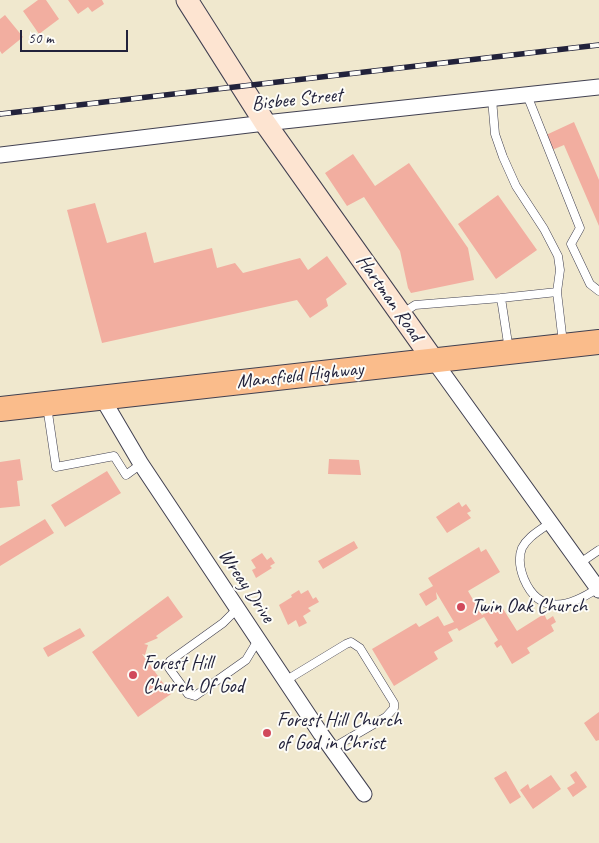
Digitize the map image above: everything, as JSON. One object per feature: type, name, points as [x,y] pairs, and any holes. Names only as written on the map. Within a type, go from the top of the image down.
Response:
[{"type":"main road","name":"Mansfield Highway","points":[[0,409],[101,396],[599,342]]},
{"type":"street","name":"Hartman Road","points":[[186,0],[265,123],[598,589]]},
{"type":"street","name":"Bisbee Street","points":[[0,156],[265,123],[599,87]]},
{"type":"street","name":"Wreay Drive","points":[[101,396],[141,464],[285,681],[364,794]]},
{"type":"lane","points":[[527,95],[580,228],[571,244],[590,284],[599,291]]},
{"type":"lane","points":[[492,99],[495,134],[503,158],[558,256],[560,270],[557,292],[564,346]]},
{"type":"lane","points":[[401,315],[415,305],[557,292]]},
{"type":"lane","points":[[501,298],[509,352]]},
{"type":"lane","points":[[46,404],[56,467],[114,456],[126,475],[141,464]]},
{"type":"lane","points":[[551,522],[529,539],[520,555],[522,575],[530,590],[542,600],[562,605],[581,600],[598,589]]},
{"type":"lane","points":[[580,563],[599,550]]},
{"type":"lane","points":[[237,609],[223,623],[170,660],[169,668],[188,694],[195,696],[246,660],[258,640]]},
{"type":"lane","points":[[285,681],[346,644],[351,642],[360,648],[394,703],[394,708],[386,717],[332,749]]},
{"type":"building","points":[[38,0],[46,0],[59,19],[39,34],[23,11]]},
{"type":"building","points":[[68,0],[102,0],[104,4],[92,12],[88,7],[78,14]]},
{"type":"building","points":[[5,15],[23,37],[2,54],[0,51],[0,19]]},
{"type":"building","points":[[574,122],[599,180],[599,226],[564,145],[552,150],[546,135]]},
{"type":"building","points":[[353,154],[375,186],[409,163],[468,248],[474,280],[411,293],[408,288],[400,251],[364,197],[347,206],[325,173]]},
{"type":"building","points":[[498,195],[537,250],[496,279],[458,224]]},
{"type":"building","points":[[95,203],[107,243],[146,232],[154,263],[212,248],[217,268],[235,263],[243,273],[300,258],[308,270],[327,256],[347,284],[326,299],[328,306],[310,318],[297,300],[102,343],[67,210]]},
{"type":"building","points":[[20,459],[23,480],[17,481],[20,506],[0,508],[0,462]]},
{"type":"building","points":[[329,459],[359,460],[361,475],[328,474]]},
{"type":"building","points":[[107,471],[121,493],[65,527],[51,505]]},
{"type":"building","points":[[459,502],[462,507],[466,504],[471,511],[467,513],[471,518],[447,533],[436,517]]},
{"type":"building","points":[[45,519],[54,533],[0,566],[0,546]]},
{"type":"building","points":[[354,541],[358,548],[323,569],[318,561]]},
{"type":"building","points":[[479,547],[481,552],[486,549],[500,572],[468,591],[482,615],[500,604],[517,631],[544,614],[547,620],[553,616],[556,622],[551,625],[554,631],[527,648],[530,653],[512,664],[501,645],[497,648],[494,643],[498,640],[484,617],[459,631],[457,628],[448,632],[453,641],[434,652],[438,659],[394,686],[372,649],[416,623],[419,627],[438,616],[444,626],[454,622],[436,592],[437,599],[426,606],[419,594],[433,586],[428,578]]},
{"type":"building","points":[[262,553],[267,560],[271,557],[275,563],[270,566],[272,568],[256,578],[252,570],[256,568],[251,560]]},
{"type":"building","points":[[299,590],[301,594],[308,590],[313,599],[316,597],[319,602],[308,608],[311,611],[303,616],[307,623],[299,627],[296,620],[288,625],[279,605]]},
{"type":"building","name":"Forest Hill Church Of God","points":[[168,596],[183,617],[156,636],[158,638],[144,644],[148,645],[145,655],[142,654],[171,694],[138,717],[92,652]]},
{"type":"building","points":[[80,628],[85,636],[48,657],[43,648]]},
{"type":"building","points":[[599,712],[599,740],[596,741],[584,723]]},
{"type":"building","points":[[506,771],[521,797],[510,804],[494,778]]},
{"type":"building","points":[[576,771],[587,787],[573,797],[567,788],[575,783],[570,775]]},
{"type":"building","points":[[551,775],[561,789],[533,809],[520,790],[528,784],[530,789]]},
{"type":"railway","points":[[0,114],[599,45]]},
{"type":"place","name":"Twin Oak Church","points":[[461,607]]},
{"type":"place","name":"Forest Hill Church Of God","points":[[133,675]]},
{"type":"place","name":"Forest Hill Church of God in Christ","points":[[267,733]]}]
